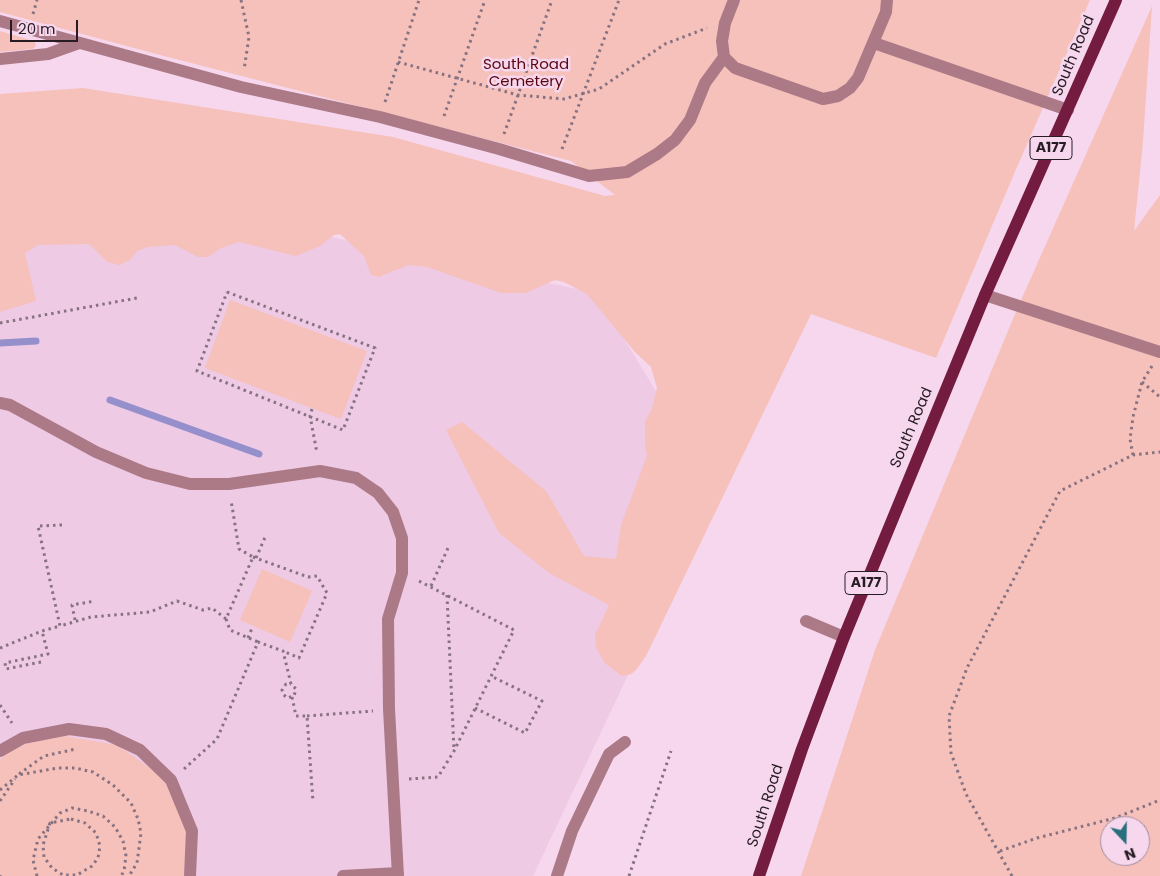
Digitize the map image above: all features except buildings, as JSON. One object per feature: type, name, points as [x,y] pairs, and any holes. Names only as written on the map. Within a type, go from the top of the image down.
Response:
[{"type":"main road","name":"South Road","points":[[759,876],[802,748],[844,637],[985,295],[1116,0]]},
{"type":"street","points":[[734,0],[724,23],[722,41],[724,57],[735,68],[823,99],[838,96],[850,88],[858,78],[886,12],[886,0]]},
{"type":"street","points":[[0,21],[241,87],[380,117],[499,149],[588,176],[627,172],[675,140],[690,120],[705,83],[724,57]]},
{"type":"street","points":[[0,59],[48,54],[79,43]]},
{"type":"street","points":[[874,43],[1068,110]]},
{"type":"street","points":[[985,295],[1158,356]]},
{"type":"street","points":[[0,403],[10,405],[96,452],[146,473],[190,484],[229,484],[320,471],[356,478],[378,493],[393,512],[402,538],[402,573],[388,619],[389,709],[398,875],[343,876]]},
{"type":"street","points":[[806,621],[844,637]]},
{"type":"street","points":[[0,751],[23,738],[69,728],[106,734],[140,750],[171,780],[192,831],[190,876]]},
{"type":"street","points":[[557,876],[572,831],[609,754],[625,742]]},
{"type":"path","points":[[241,0],[249,37],[241,87]]},
{"type":"path","points":[[380,117],[419,0]]},
{"type":"path","points":[[438,133],[485,0]]},
{"type":"path","points":[[499,149],[552,0]]},
{"type":"path","points":[[555,166],[584,95],[619,0]]},
{"type":"path","points":[[398,62],[518,95],[564,99],[584,95],[605,86],[665,44],[702,29],[724,23]]},
{"type":"path","points":[[227,292],[375,348],[343,430],[310,416],[197,371],[227,292]]},
{"type":"path","points":[[0,323],[137,298]]},
{"type":"path","points":[[1133,455],[1130,439],[1133,417],[1142,382],[1158,356]]},
{"type":"path","points":[[1142,382],[1160,397]]},
{"type":"path","points":[[312,409],[310,416],[320,471]]},
{"type":"path","points":[[1012,876],[1000,851],[966,794],[951,754],[949,716],[968,668],[1060,491],[1133,455],[1160,452]]},
{"type":"path","points":[[0,648],[75,620],[150,612],[177,601],[203,610],[212,608],[226,619],[230,630],[299,658],[327,593],[317,576],[308,577],[255,558],[239,550],[229,484]]},
{"type":"path","points":[[60,626],[38,526],[62,525]]},
{"type":"path","points":[[226,619],[266,535]]},
{"type":"path","points":[[431,586],[448,548]]},
{"type":"path","points":[[393,780],[438,777],[454,751],[514,630],[431,586],[402,573]]},
{"type":"path","points":[[447,596],[454,751]]},
{"type":"path","points":[[75,620],[72,605],[95,601]]},
{"type":"path","points":[[248,638],[253,626]]},
{"type":"path","points":[[41,662],[6,669],[5,663],[48,654],[42,631]]},
{"type":"path","points":[[171,780],[216,739],[258,642]]},
{"type":"path","points":[[283,651],[291,684],[295,687],[296,691],[292,697],[296,716],[389,709]]},
{"type":"path","points":[[475,708],[525,734],[542,701],[490,676]]},
{"type":"path","points":[[291,684],[284,686],[282,692],[287,698],[292,697]]},
{"type":"path","points":[[307,716],[313,802]]},
{"type":"path","points":[[0,790],[44,756],[79,748]]},
{"type":"path","points":[[629,876],[671,751]]},
{"type":"path","points":[[0,801],[18,775],[58,768],[75,768],[92,772],[112,785],[131,803],[138,819],[141,833],[138,863],[129,876]]},
{"type":"path","points":[[1000,851],[1037,838],[1115,818],[1160,800]]},
{"type":"path","points":[[37,876],[33,860],[38,839],[60,813],[72,808],[103,816],[115,827],[123,841],[126,856],[124,871],[121,876]]},
{"type":"path","points":[[71,819],[85,823],[96,833],[100,846],[98,858],[88,869],[77,875],[63,875],[52,868],[44,857],[43,845],[50,823],[71,819]]},
{"type":"shaded area","points":[[0,214],[221,214],[596,293],[662,401],[654,620],[533,876],[0,876]]},
{"type":"green space","name":"South Road Cemetery","points":[[0,0],[1090,0],[936,358],[811,314],[646,656],[636,670],[631,674],[622,676],[605,663],[596,648],[595,635],[609,605],[549,573],[499,533],[446,430],[462,422],[546,491],[584,556],[616,559],[621,525],[647,456],[645,422],[652,408],[657,388],[651,367],[634,351],[587,294],[564,282],[555,280],[526,293],[501,293],[427,267],[408,265],[379,277],[371,275],[364,256],[340,234],[334,235],[320,246],[296,256],[239,242],[221,248],[208,257],[198,257],[175,245],[148,247],[137,251],[130,260],[119,265],[107,262],[89,244],[38,245],[25,253],[36,301],[0,312],[0,94],[83,88],[393,137],[605,196],[615,195],[571,161],[0,12]]},
{"type":"green space","points":[[1152,6],[1143,141],[1134,231],[1160,195],[1160,876],[801,876],[875,650],[1018,307]]},
{"type":"green space","points":[[0,31],[35,42],[36,46],[32,49],[0,52]]},
{"type":"green space","points":[[230,300],[367,351],[341,419],[205,368]]},
{"type":"green space","points":[[262,569],[312,591],[290,642],[240,620]]},
{"type":"green space","points":[[64,736],[117,745],[163,777],[187,823],[184,876],[0,876],[0,760],[4,755],[28,743]]},
{"type":"waterway","points":[[0,343],[36,341]]},
{"type":"waterway","points":[[110,400],[259,454]]}]
